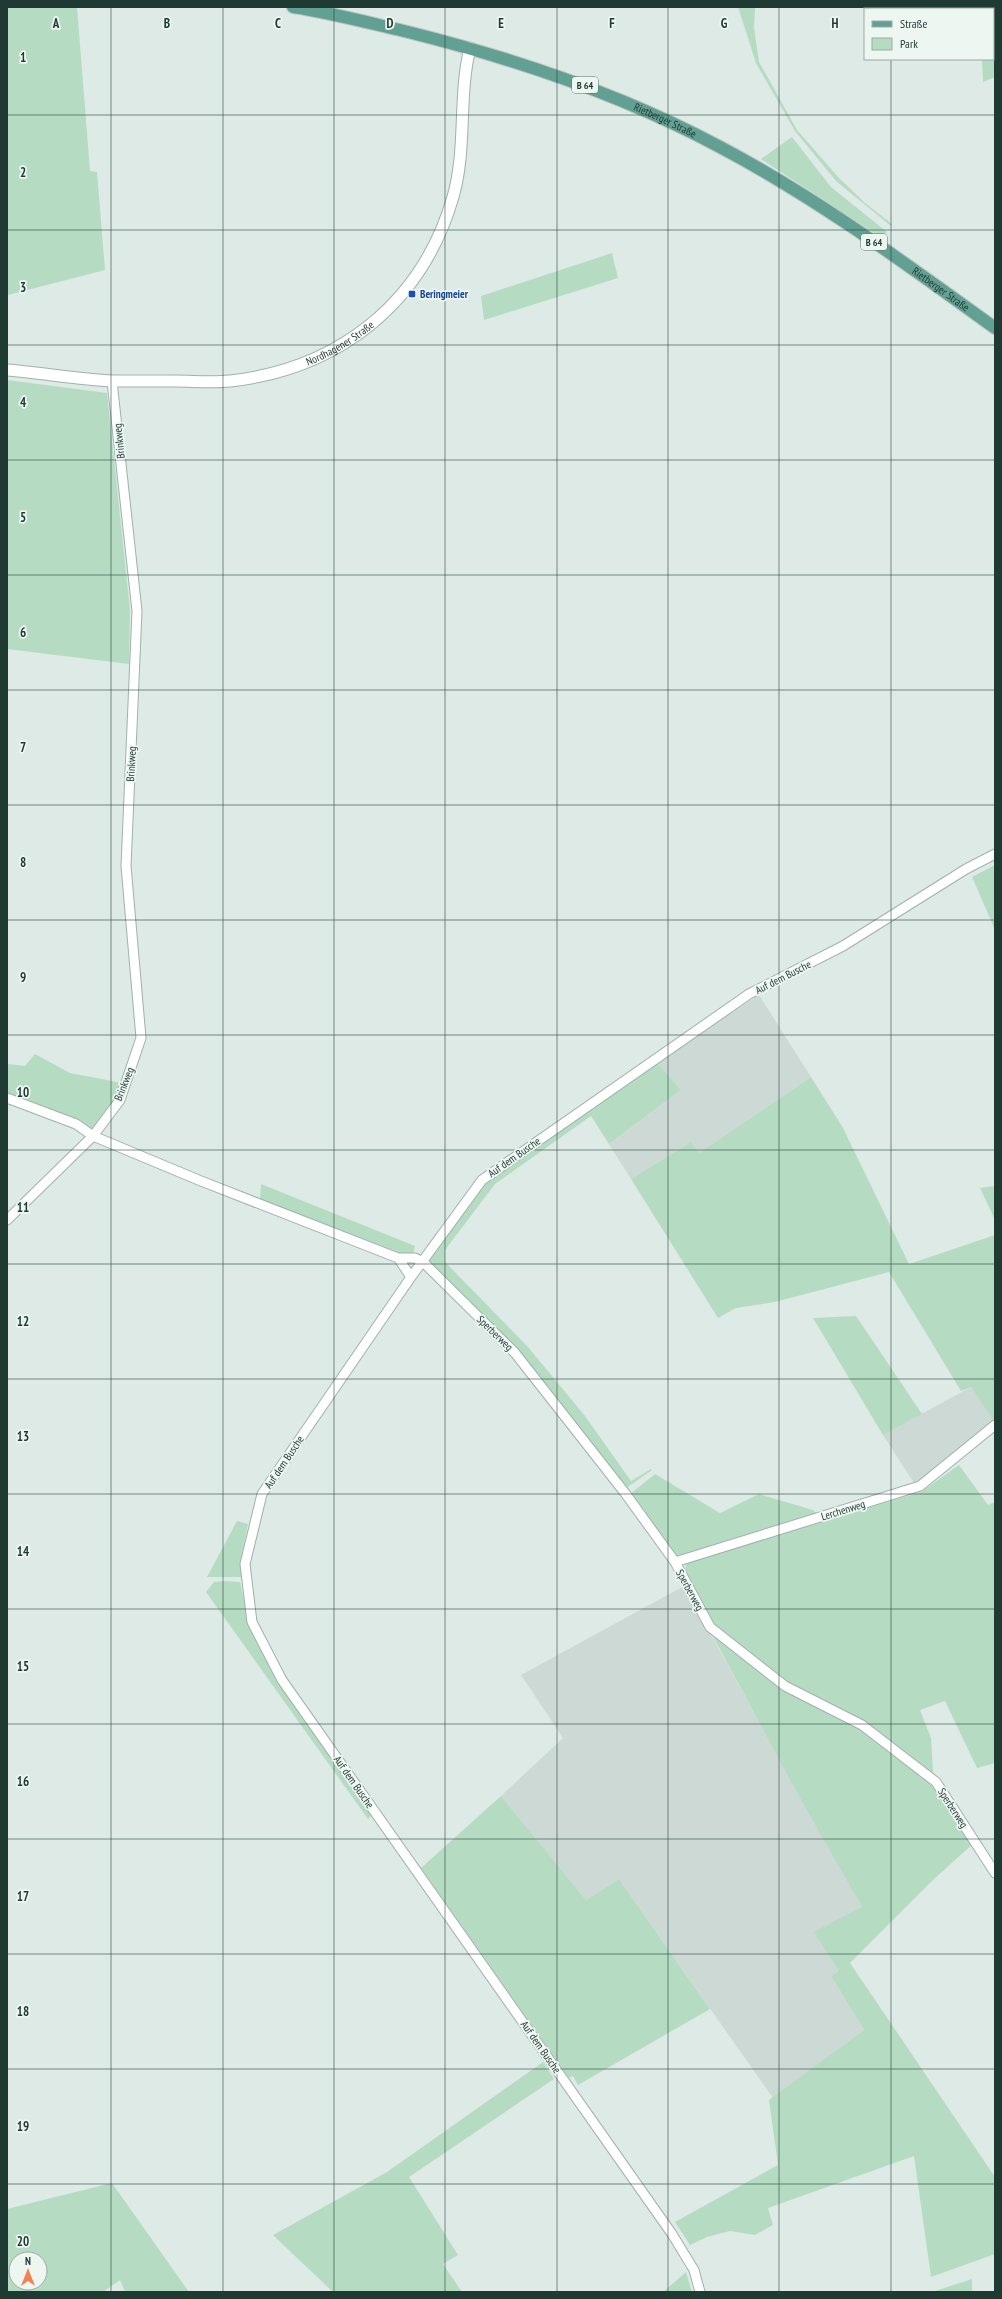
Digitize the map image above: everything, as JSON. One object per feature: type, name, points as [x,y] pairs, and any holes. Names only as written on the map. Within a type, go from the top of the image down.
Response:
[{"type":"main road","name":"Rietberger Straße","points":[[293,7],[376,24],[470,48],[560,76],[645,110],[720,146],[788,186],[844,221],[995,328]]},
{"type":"street","name":"Nordhagener Straße","points":[[7,370],[112,380],[228,382],[287,371],[335,349],[359,335],[380,318],[418,275],[444,224],[454,196],[464,91],[470,48]]},
{"type":"street","name":"Brinkweg","points":[[7,1220],[93,1136],[120,1100],[141,1038],[126,866],[137,611],[112,380]]},
{"type":"street","name":"Auf dem Busche","points":[[700,2292],[694,2270],[672,2234],[282,1680],[252,1622],[245,1564],[262,1494],[411,1277],[482,1180],[749,994],[843,946],[966,869],[995,854]]},
{"type":"street","points":[[7,1098],[76,1124],[93,1136],[398,1258],[415,1258],[423,1262]]},
{"type":"street","points":[[398,1258],[411,1277]]},
{"type":"street","name":"Sperberweg","points":[[423,1262],[515,1353],[625,1493],[674,1562],[710,1627],[785,1686],[862,1725],[936,1782],[995,1873]]},
{"type":"street","name":"Lerchenweg","points":[[674,1562],[920,1486],[995,1425]]},
{"type":"shaded area","points":[[759,995],[811,1077],[699,1153],[691,1142],[631,1179],[609,1144],[681,1090],[656,1061]]},
{"type":"shaded area","points":[[971,1387],[994,1422],[937,1470],[914,1483],[883,1435]]},
{"type":"shaded area","points":[[684,1586],[862,1907],[839,1971],[831,1976],[864,2030],[773,2098],[619,1879],[586,1900],[501,1796],[563,1738],[521,1675]]},
{"type":"green space","points":[[7,7],[77,7],[90,171],[97,172],[105,270],[8,295],[7,308]]},
{"type":"green space","points":[[738,7],[755,7],[754,28],[759,62],[797,130],[838,177],[865,203],[892,224],[891,226],[836,181],[795,131],[756,63]]},
{"type":"green space","points":[[995,7],[995,77],[983,82],[982,60],[994,60],[994,8],[980,8]]},
{"type":"green space","points":[[792,137],[831,187],[887,232],[882,238],[761,159]]},
{"type":"green space","points":[[612,253],[618,278],[484,320],[481,296]]},
{"type":"green space","points":[[7,380],[107,393],[130,610],[129,664],[7,649]]},
{"type":"green space","points":[[995,865],[995,930],[972,877]]},
{"type":"green space","points":[[35,1054],[70,1073],[122,1083],[117,1099],[93,1130],[78,1122],[7,1095],[7,1064],[25,1066]]},
{"type":"green space","points":[[656,1061],[681,1090],[609,1144],[591,1116],[495,1184],[445,1250],[445,1262],[528,1347],[585,1416],[631,1481],[651,1469],[652,1470],[625,1489],[577,1426],[428,1263],[486,1181]]},
{"type":"green space","points":[[811,1077],[843,1128],[909,1264],[995,1235],[994,1422],[971,1387],[961,1391],[889,1272],[775,1302],[736,1308],[718,1318],[631,1179],[691,1142],[699,1153]]},
{"type":"green space","points":[[261,1184],[415,1246],[413,1254],[399,1254],[260,1200]]},
{"type":"green space","points":[[995,1186],[995,1220],[980,1188]]},
{"type":"green space","points":[[856,1316],[922,1414],[883,1435],[813,1318]]},
{"type":"green space","points":[[959,1465],[988,1505],[995,1502],[995,1763],[977,1768],[945,1701],[920,1710],[931,1738],[934,1786],[974,1843],[934,1879],[850,1963],[995,2177],[995,2254],[931,2277],[914,2156],[768,2208],[773,2225],[755,2235],[730,2231],[707,2237],[690,2245],[675,2222],[778,2165],[769,2100],[864,2030],[831,1976],[839,1971],[814,1932],[862,1907],[799,1796],[710,1631],[713,1627],[685,1569],[687,1562],[921,1492]]},
{"type":"green space","points":[[655,1474],[720,1513],[759,1494],[813,1510],[816,1513],[675,1557],[629,1495]]},
{"type":"green space","points":[[237,1521],[248,1524],[240,1563],[242,1577],[207,1577]]},
{"type":"green space","points":[[214,1582],[240,1582],[249,1623],[278,1681],[372,1815],[368,1819],[206,1592]]},
{"type":"green space","points":[[501,1796],[586,1900],[619,1879],[710,2009],[578,2085],[573,2076],[569,2078],[421,1868]]},
{"type":"green space","points":[[543,2062],[554,2079],[409,2177],[458,2255],[443,2264],[462,2292],[333,2292],[273,2235],[387,2172]]},
{"type":"green space","points":[[112,2183],[189,2292],[125,2292],[120,2280],[103,2292],[7,2292],[7,2209]]},
{"type":"green space","points":[[686,2272],[692,2292],[663,2292]]},
{"type":"green space","points":[[972,2279],[972,2292],[932,2292]]},
{"type":"place","name":"Beringmeier","points":[[412,294]]}]
